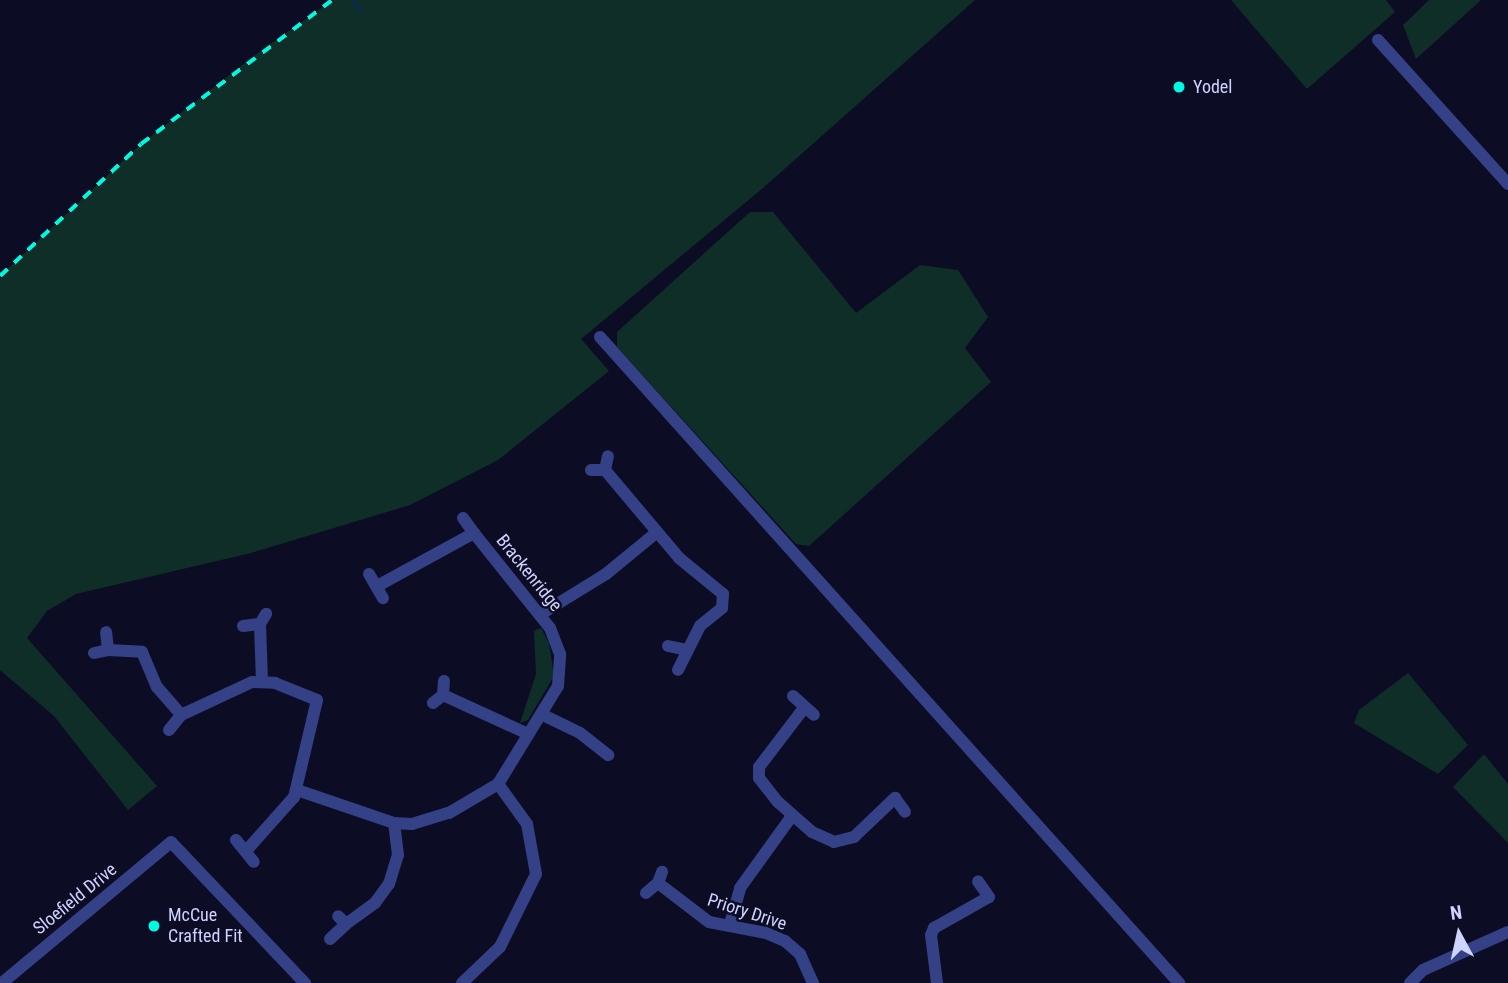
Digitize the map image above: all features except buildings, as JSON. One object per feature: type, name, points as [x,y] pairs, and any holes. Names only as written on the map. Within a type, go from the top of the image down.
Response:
[{"type":"street","points":[[1378,40],[1508,184]]},
{"type":"street","points":[[600,337],[1179,983]]},
{"type":"street","points":[[608,456],[598,470],[723,597],[722,608],[700,626],[678,670]]},
{"type":"street","name":"Brackenridge","points":[[463,518],[541,614],[555,637],[561,664],[558,686],[543,715],[528,734],[498,784]]},
{"type":"street","points":[[541,614],[606,574],[657,532]]},
{"type":"street","name":"Brackenridge","points":[[379,585],[474,533]]},
{"type":"street","points":[[369,574],[379,585],[383,598]]},
{"type":"street","points":[[243,626],[263,619],[262,681]]},
{"type":"street","points":[[106,632],[101,651],[142,652],[157,687],[181,715]]},
{"type":"street","points":[[667,646],[687,650]]},
{"type":"street","points":[[169,730],[181,715],[233,687],[262,681],[317,700],[297,790],[250,856],[236,840]]},
{"type":"street","points":[[440,693],[528,734]]},
{"type":"street","points":[[793,696],[809,711],[759,768],[766,789],[792,816],[823,838],[845,842],[895,798],[905,812]]},
{"type":"street","points":[[543,715],[580,733],[608,755]]},
{"type":"street","points":[[297,790],[394,823],[412,824],[449,813],[498,784],[527,824],[537,868],[533,886],[509,932],[468,981]]},
{"type":"street","points":[[730,923],[740,888],[792,816]]},
{"type":"street","points":[[330,939],[342,920],[367,911],[389,884],[398,855],[394,823]]},
{"type":"street","name":"Sloefield Drive","points":[[2,983],[171,842],[305,983]]},
{"type":"street","name":"Priory Drive","points":[[646,892],[660,877],[697,915],[785,942],[800,954],[813,983]]},
{"type":"street","points":[[937,983],[930,948],[934,928],[959,918],[995,897],[978,881]]},
{"type":"street","points":[[1410,983],[1423,970],[1504,932]]},
{"type":"green space","points":[[333,0],[975,0],[763,188],[581,339],[609,371],[498,460],[410,505],[251,553],[76,594],[47,611],[27,638],[157,786],[128,810],[54,716],[0,670],[0,276],[141,144],[259,52]]},
{"type":"green space","points":[[1231,0],[1386,0],[1395,12],[1307,89]]},
{"type":"green space","points":[[1429,0],[1481,0],[1416,59],[1403,25]]},
{"type":"green space","points":[[750,212],[773,212],[856,313],[920,265],[958,270],[988,317],[965,348],[991,382],[809,546],[796,544],[617,347],[617,332]]},
{"type":"green space","points":[[541,628],[549,643],[554,676],[528,720],[520,723],[536,674],[534,631]]},
{"type":"green space","points":[[1408,673],[1468,745],[1438,774],[1354,723],[1359,710]]},
{"type":"green space","points":[[1484,754],[1508,784],[1508,843],[1453,787]]},
{"type":"waterway","points":[[353,0],[361,11]]},
{"type":"railway","points":[[0,276],[141,144],[332,0]]},
{"type":"place","name":"Yodel","points":[[1179,87]]},
{"type":"place","name":"McCue Crafted Fit","points":[[154,926]]}]
